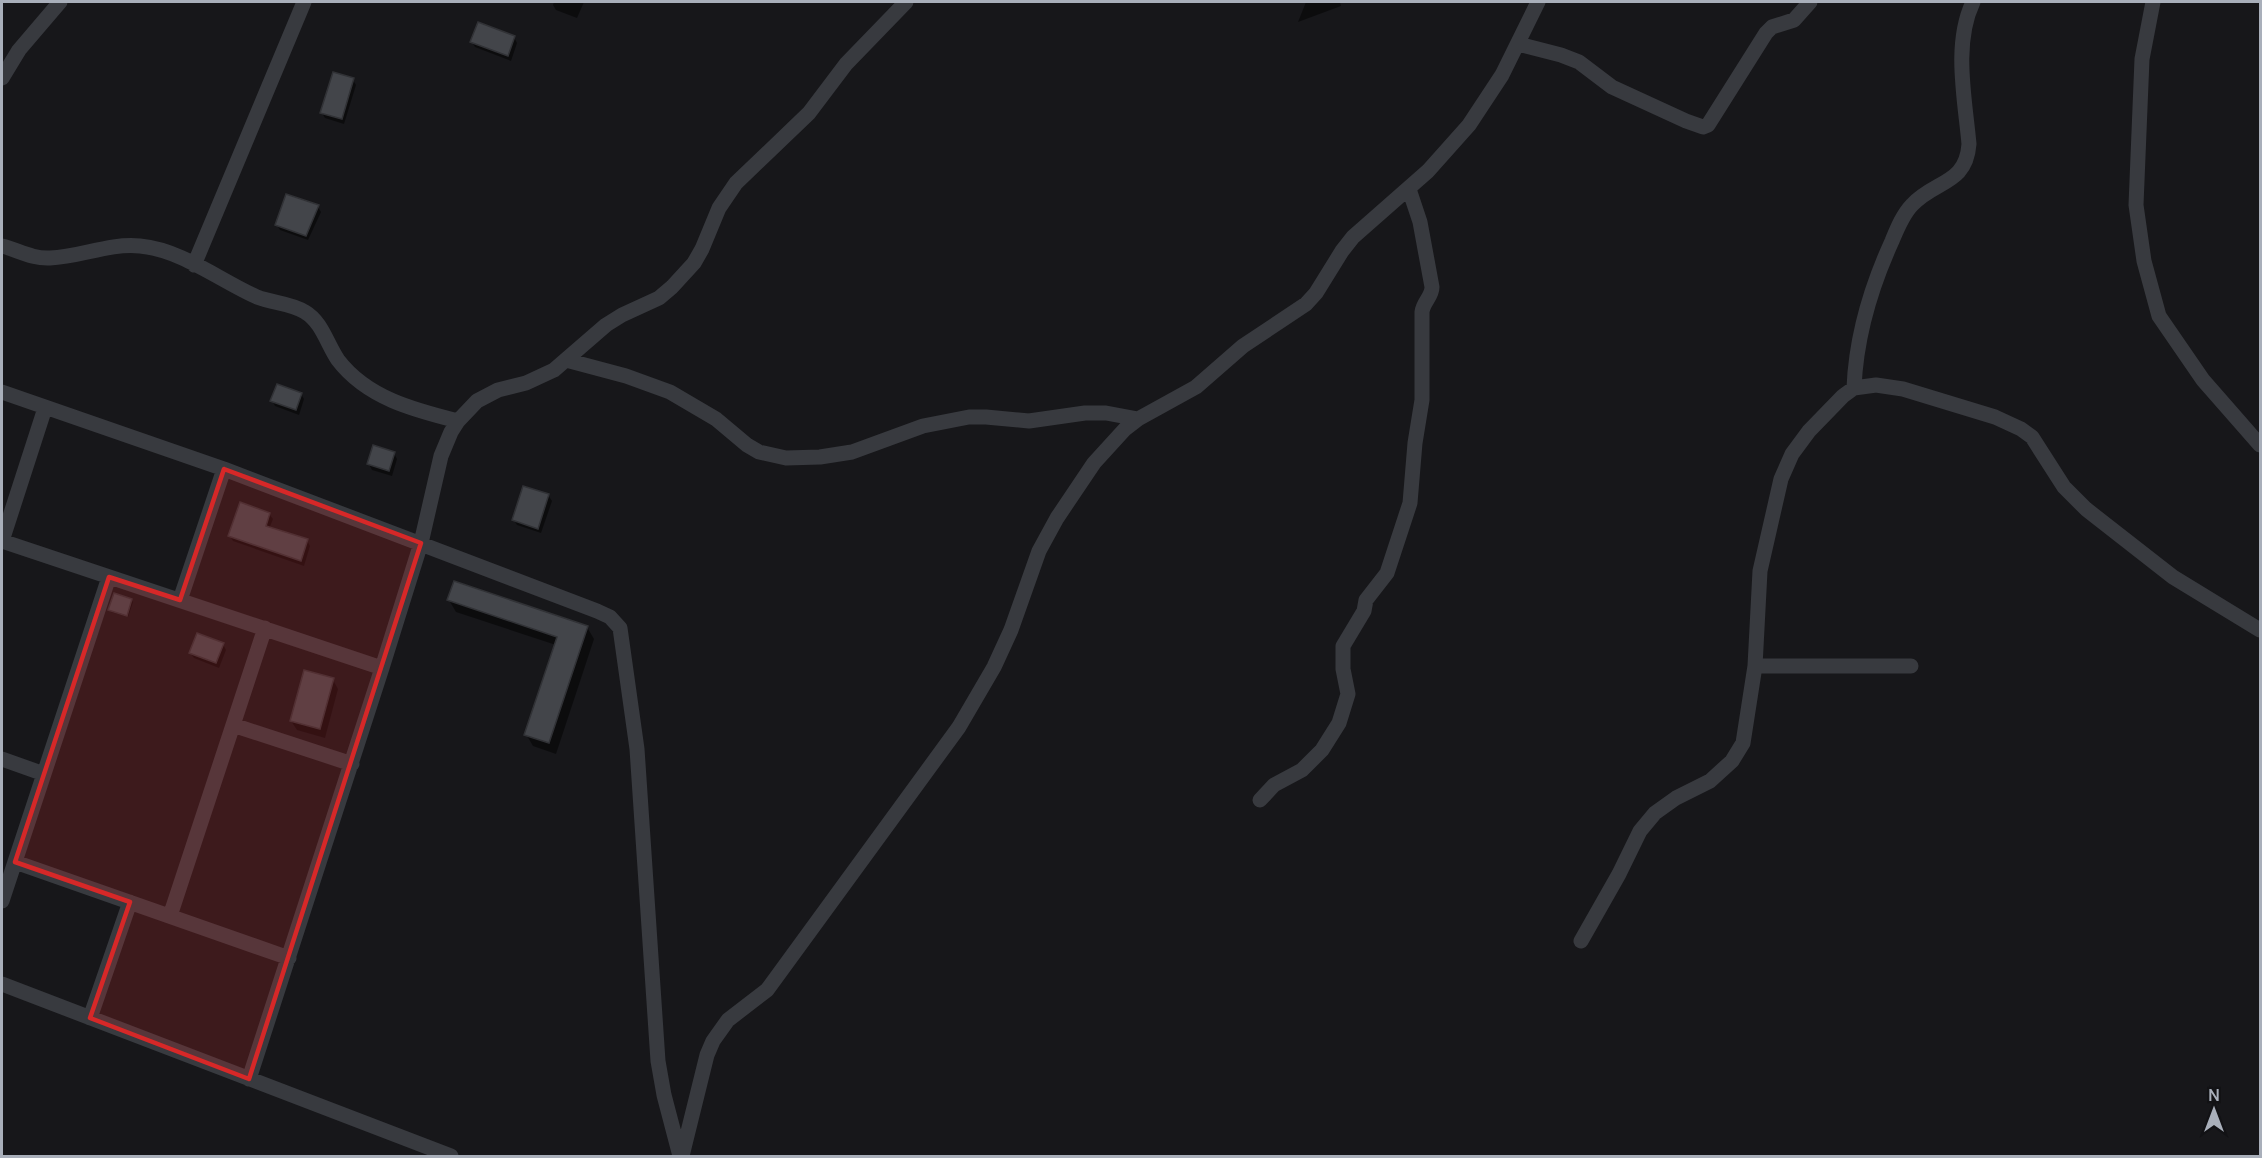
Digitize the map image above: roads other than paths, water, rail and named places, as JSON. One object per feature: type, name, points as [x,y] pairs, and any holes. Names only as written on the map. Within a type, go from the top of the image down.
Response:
[{"type":"street","points":[[2,78],[25,43],[60,2]]},
{"type":"street","points":[[194,265],[304,2]]},
{"type":"street","points":[[249,1079],[352,764],[421,543],[441,456],[458,421],[472,406],[487,395],[541,378],[566,360],[606,325],[659,298],[684,275],[702,249],[719,208],[736,183],[809,113],[846,64],[906,2]]},
{"type":"street","points":[[681,1156],[712,1041],[728,1020],[767,990],[959,727],[994,667],[1011,630],[1027,591],[1039,551],[1057,518],[1094,463],[1138,419],[1196,387],[1243,346],[1306,304],[1316,293],[1353,237],[1409,189],[1450,149],[1469,125],[1518,44],[1538,2]]},
{"type":"street","points":[[1518,44],[1561,54],[1579,62],[1612,87],[1703,127],[1708,124],[1766,33],[1772,27],[1794,20],[1810,2]]},
{"type":"street","points":[[1854,388],[1868,300],[1897,229],[1912,205],[1952,178],[1968,160],[1970,144],[1962,40],[1966,16],[1973,2]]},
{"type":"street","points":[[2153,2],[2142,59],[2136,205],[2144,261],[2159,316],[2204,380],[2260,445]]},
{"type":"street","points":[[1260,800],[1274,785],[1302,770],[1322,750],[1339,723],[1348,694],[1343,669],[1343,646],[1364,611],[1366,600],[1387,573],[1410,503],[1415,443],[1422,400],[1422,312],[1423,305],[1432,292],[1432,287],[1420,222],[1409,189]]},
{"type":"street","points":[[2,246],[47,258],[112,246],[141,246],[175,255],[255,296],[305,312],[318,324],[339,360],[370,388],[400,404],[458,421]]},
{"type":"street","points":[[566,360],[626,376],[670,392],[716,419],[747,445],[766,454],[786,458],[820,457],[852,452],[923,426],[969,417],[1029,421],[1085,413],[1106,413],[1138,419]]},
{"type":"street","points":[[1581,941],[1619,874],[1640,831],[1654,813],[1676,798],[1710,781],[1732,761],[1743,743],[1755,666],[1760,571],[1781,480],[1792,454],[1809,431],[1854,388],[1876,385],[1903,389],[2002,420],[2021,429],[2038,446],[2064,488],[2086,509],[2173,577],[2260,630]]},
{"type":"street","points":[[2,392],[224,469],[421,543],[597,611],[610,617],[620,628],[638,749],[658,1061],[664,1095],[681,1156]]},
{"type":"street","points":[[45,408],[2,541],[382,668]]},
{"type":"street","points":[[180,600],[224,469]]},
{"type":"street","points":[[2,901],[109,576]]},
{"type":"street","points":[[170,916],[265,628]]},
{"type":"street","points":[[1755,666],[1911,666]]},
{"type":"street","points":[[233,725],[352,764]]},
{"type":"street","points":[[2,759],[44,774]]},
{"type":"street","points":[[15,862],[289,958]]},
{"type":"street","points":[[90,1018],[130,902]]},
{"type":"street","points":[[2,984],[451,1156]]}]
